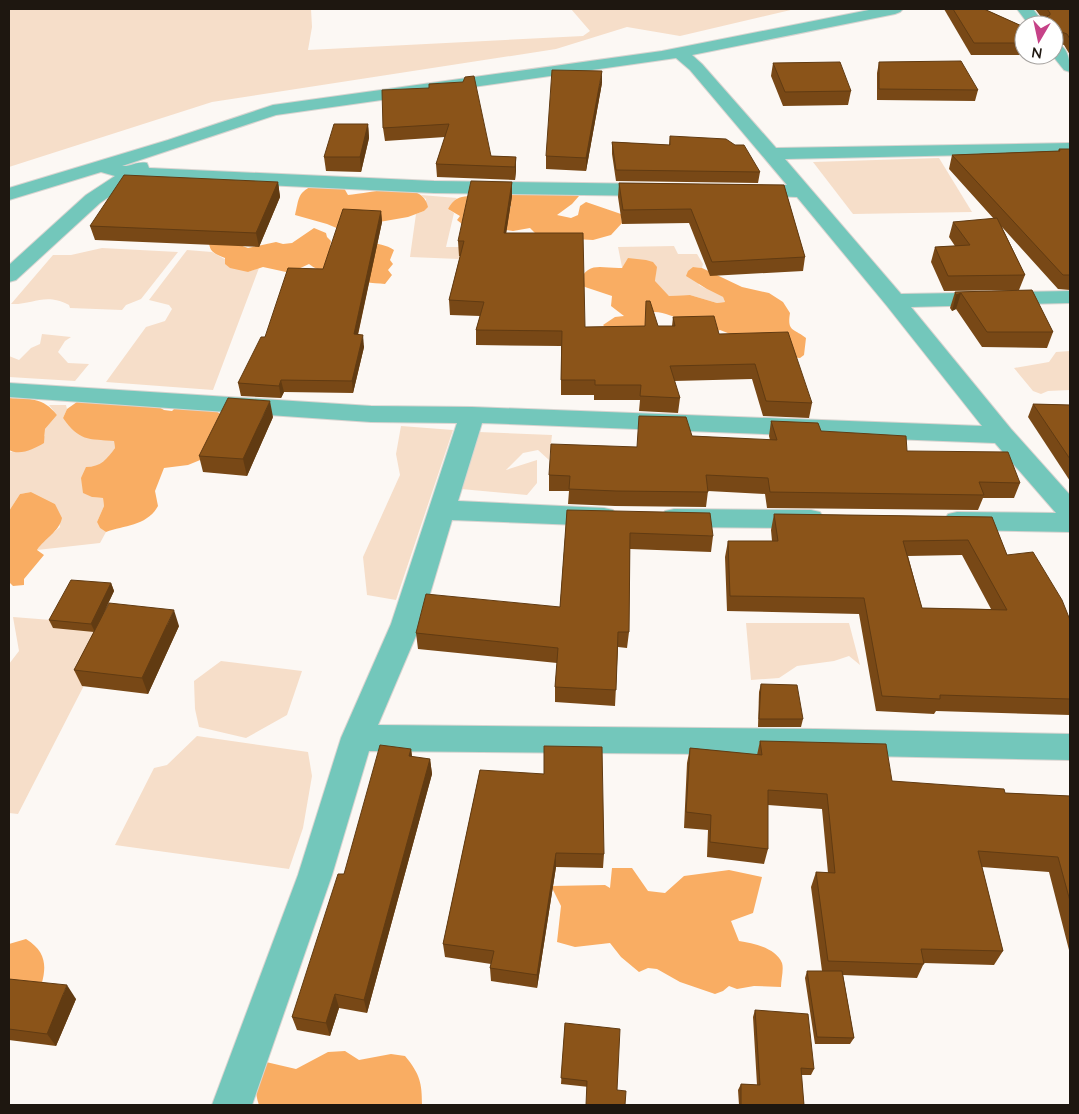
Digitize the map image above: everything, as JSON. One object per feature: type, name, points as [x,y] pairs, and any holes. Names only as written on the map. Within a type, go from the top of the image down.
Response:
[{"type":"street","points":[[9,194],[174,144],[273,110],[679,52],[894,9]]},
{"type":"street","points":[[679,52],[696,67],[895,301],[1002,435],[1070,512]]},
{"type":"street","points":[[1064,54],[1070,67]]},
{"type":"street","points":[[9,276],[93,199],[174,144]]},
{"type":"street","points":[[770,154],[1070,148]]},
{"type":"street","points":[[88,170],[109,169],[131,173],[434,187],[672,190]]},
{"type":"street","points":[[731,190],[800,191]]},
{"type":"street","points":[[895,301],[1070,297]]},
{"type":"street","points":[[9,390],[371,414],[472,415],[1002,435]]},
{"type":"street","points":[[232,1105],[315,875],[357,738],[406,624],[472,415]]},
{"type":"street","points":[[443,510],[625,517]]},
{"type":"street","points":[[654,517],[837,519]]},
{"type":"street","points":[[934,521],[1070,524]]},
{"type":"street","points":[[357,738],[816,742],[1070,747]]},
{"type":"shaded area","points":[[9,9],[311,9],[312,27],[308,50],[583,36],[590,31],[571,9],[795,9],[680,36],[627,27],[556,49],[212,102],[9,167]]},
{"type":"shaded area","points":[[939,158],[972,212],[853,214],[813,162]]},
{"type":"shaded area","points":[[312,186],[344,188],[348,195],[381,190],[405,190],[416,192],[424,198],[428,207],[424,211],[408,217],[339,229],[295,215],[301,194]]},
{"type":"shaded area","points":[[517,191],[574,193],[579,196],[557,215],[571,218],[578,215],[580,206],[586,202],[621,214],[622,223],[611,235],[593,240],[539,237],[530,228],[513,231],[462,224],[457,220],[460,216],[448,209],[460,197],[467,196],[483,200],[506,211],[511,207],[508,203],[511,194]]},
{"type":"shaded area","points":[[421,195],[457,198],[448,209],[454,213],[446,247],[462,247],[459,259],[410,257],[416,214],[424,211],[426,199]]},
{"type":"shaded area","points":[[314,228],[326,233],[331,241],[330,247],[372,243],[387,246],[394,250],[390,260],[393,264],[388,270],[392,275],[385,284],[365,282],[335,276],[309,264],[286,272],[263,267],[248,272],[230,268],[225,264],[225,258],[212,251],[209,243],[237,244],[248,248],[276,242],[283,244],[292,243]]},
{"type":"shaded area","points":[[674,246],[678,254],[697,254],[703,264],[702,268],[693,267],[699,285],[723,297],[725,302],[717,303],[690,295],[669,296],[655,282],[656,272],[622,267],[618,247]]},
{"type":"shaded area","points":[[102,248],[178,252],[141,299],[126,305],[122,310],[70,308],[69,305],[61,301],[46,299],[11,304],[53,255],[71,255]]},
{"type":"shaded area","points":[[187,250],[212,252],[248,272],[259,268],[213,390],[106,382],[146,327],[165,321],[172,309],[169,305],[149,300]]},
{"type":"shaded area","points":[[628,258],[653,262],[657,267],[655,281],[669,296],[690,295],[717,303],[725,302],[723,297],[686,276],[693,267],[702,268],[742,287],[769,293],[783,302],[790,313],[790,327],[806,338],[804,355],[800,358],[789,357],[720,330],[708,335],[679,319],[655,312],[647,312],[654,328],[609,331],[603,325],[615,317],[624,316],[611,306],[612,296],[585,287],[579,283],[591,268],[622,268]]},
{"type":"shaded area","points":[[42,334],[71,337],[65,341],[58,352],[68,363],[89,364],[75,381],[9,377],[9,356],[19,360],[31,348],[40,344]]},
{"type":"shaded area","points":[[1070,351],[1070,390],[1048,391],[1041,394],[1033,391],[1014,368],[1049,362],[1056,352]]},
{"type":"shaded area","points":[[84,397],[157,406],[164,410],[172,411],[178,405],[216,411],[222,415],[210,456],[188,465],[164,468],[155,491],[158,506],[153,513],[148,518],[135,524],[106,532],[100,528],[97,522],[104,506],[103,498],[92,497],[83,493],[81,478],[86,467],[96,466],[109,456],[115,448],[114,441],[91,439],[79,435],[63,418],[67,409]]},
{"type":"shaded area","points":[[9,398],[36,400],[47,405],[57,415],[45,429],[44,443],[22,452],[9,450]]},
{"type":"shaded area","points":[[49,405],[66,405],[67,409],[63,418],[92,439],[114,441],[115,448],[105,462],[95,467],[92,497],[103,498],[104,506],[97,522],[100,528],[106,532],[100,543],[37,550],[42,542],[60,527],[55,504],[31,492],[20,494],[9,511],[9,450],[11,452],[45,436],[45,429],[57,415]]},
{"type":"shaded area","points":[[401,426],[453,430],[396,600],[367,595],[363,557],[400,475],[396,454]]},
{"type":"shaded area","points":[[479,432],[552,435],[549,460],[538,450],[523,453],[506,470],[537,460],[537,483],[527,495],[461,489]]},
{"type":"shaded area","points":[[31,492],[55,504],[62,518],[55,531],[37,550],[44,555],[24,579],[24,585],[13,586],[9,582],[9,511],[20,494]]},
{"type":"shaded area","points":[[13,617],[115,625],[18,814],[9,813],[9,664],[19,651]]},
{"type":"shaded area","points":[[746,623],[849,623],[860,665],[849,656],[834,661],[797,666],[779,678],[751,680]]},
{"type":"shaded area","points":[[221,661],[302,671],[287,715],[246,738],[199,727],[195,709],[194,681]]},
{"type":"shaded area","points":[[197,736],[308,752],[312,776],[303,828],[289,869],[115,845],[154,768],[167,765]]},
{"type":"shaded area","points":[[612,868],[632,868],[648,891],[665,893],[684,876],[729,870],[762,877],[753,913],[731,921],[739,941],[764,947],[779,958],[783,965],[781,987],[754,986],[737,989],[729,986],[715,994],[680,982],[657,969],[648,968],[639,972],[621,957],[610,943],[575,947],[557,942],[561,906],[551,886],[605,885],[610,888]]},
{"type":"shaded area","points":[[26,939],[35,945],[40,952],[43,959],[44,974],[37,1001],[9,1020],[9,944]]},
{"type":"shaded area","points":[[345,1051],[359,1060],[391,1054],[405,1056],[419,1079],[422,1105],[259,1105],[256,1083],[266,1062],[296,1069],[328,1052]]},
{"type":"building","points":[[953,9],[984,9],[1014,22],[1014,43],[974,43]]},
{"type":"building","points":[[1047,9],[1070,9],[1070,39],[1064,33],[1064,15],[1050,15]]},
{"type":"building","points":[[961,61],[978,90],[879,89],[879,62]]},
{"type":"building","points":[[840,62],[851,91],[785,92],[773,63]]},
{"type":"building","points":[[552,70],[602,71],[586,158],[546,156]]},
{"type":"building","points":[[474,76],[491,156],[516,157],[515,167],[436,164],[449,124],[383,128],[382,90],[429,88],[429,84],[463,82],[465,77]]},
{"type":"building","points":[[334,124],[368,124],[360,157],[324,157]]},
{"type":"building","points":[[670,136],[726,139],[735,145],[744,145],[760,172],[616,170],[612,142],[670,145]]},
{"type":"building","points":[[1059,149],[1070,149],[1070,275],[1063,275],[952,155],[1060,151]]},
{"type":"building","points":[[124,175],[278,182],[256,233],[90,226]]},
{"type":"building","points":[[471,181],[512,182],[504,233],[583,233],[585,327],[645,326],[646,301],[650,301],[658,326],[675,326],[673,317],[714,316],[719,334],[788,332],[812,403],[766,401],[755,364],[670,366],[680,398],[640,396],[641,385],[595,385],[595,380],[561,380],[562,331],[476,330],[484,302],[449,300],[464,241],[458,241]]},
{"type":"building","points":[[619,183],[784,185],[805,257],[712,262],[691,209],[623,210]]},
{"type":"building","points":[[343,209],[381,211],[354,334],[363,335],[352,381],[281,380],[279,386],[238,383],[261,337],[265,337],[288,268],[323,269]]},
{"type":"building","points":[[997,218],[1025,275],[948,276],[935,247],[970,245],[953,222]]},
{"type":"building","points":[[1032,290],[1053,332],[987,332],[961,293],[956,295],[955,292]]},
{"type":"building","points":[[228,398],[270,401],[243,459],[199,456]]},
{"type":"building","points":[[1033,404],[1070,405],[1070,459]]},
{"type":"building","points":[[639,416],[686,417],[692,436],[777,440],[771,421],[818,423],[821,431],[906,436],[907,451],[1008,452],[1020,483],[979,482],[984,495],[770,492],[768,478],[706,475],[708,492],[616,491],[569,489],[570,476],[549,475],[551,444],[637,447]]},
{"type":"building","points":[[567,510],[710,513],[713,536],[630,533],[629,632],[618,632],[616,690],[555,687],[558,648],[416,633],[426,594],[560,607]]},
{"type":"building","points":[[774,514],[992,517],[1007,555],[1033,552],[1062,600],[1070,620],[1070,699],[940,695],[940,699],[882,696],[864,598],[730,596],[728,541],[778,541]],"holes":[[[968,540],[1007,610],[922,608],[903,541]]]},
{"type":"building","points":[[71,580],[111,583],[91,624],[49,620]]},
{"type":"building","points":[[109,603],[174,610],[142,678],[74,670]]},
{"type":"building","points":[[761,684],[797,685],[803,719],[759,719]]},
{"type":"building","points":[[760,741],[886,744],[892,781],[1004,789],[1005,793],[1070,796],[1070,901],[1058,857],[978,851],[1003,951],[921,949],[924,964],[828,961],[816,872],[835,873],[827,794],[768,790],[768,849],[710,842],[711,815],[686,812],[690,748],[762,755]]},
{"type":"building","points":[[380,745],[411,749],[409,756],[430,759],[364,1000],[335,994],[326,1023],[292,1017],[338,874],[344,874]]},
{"type":"building","points":[[544,746],[602,747],[604,854],[556,853],[537,975],[490,968],[494,951],[443,944],[480,770],[544,774]]},
{"type":"building","points":[[807,971],[842,971],[854,1038],[817,1037]]},
{"type":"building","points":[[9,979],[67,985],[47,1034],[9,1029]]},
{"type":"building","points":[[755,1010],[808,1014],[814,1069],[801,1068],[804,1105],[741,1105],[741,1084],[760,1085]]},
{"type":"building","points":[[565,1023],[620,1029],[617,1090],[626,1091],[625,1105],[586,1105],[587,1081],[561,1078]]}]
